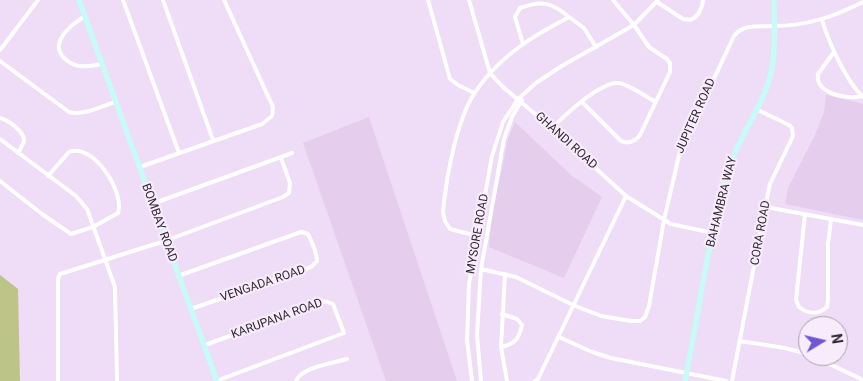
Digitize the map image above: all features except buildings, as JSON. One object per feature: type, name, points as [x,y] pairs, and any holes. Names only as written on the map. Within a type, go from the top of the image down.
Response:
[{"type":"street","points":[[0,50],[38,0]]},
{"type":"street","name":"BOMBAY ROAD","points":[[79,0],[217,381]]},
{"type":"street","points":[[123,0],[179,153]]},
{"type":"street","points":[[163,0],[213,140]]},
{"type":"street","points":[[140,167],[262,124],[270,119],[273,107],[224,0]]},
{"type":"street","points":[[428,0],[450,78],[458,85],[474,93]]},
{"type":"street","points":[[469,0],[490,74]]},
{"type":"street","points":[[582,102],[621,141],[633,141],[640,135],[670,72],[670,63],[667,59],[649,47],[613,0]]},
{"type":"street","name":"MYSORE ROAD","points":[[481,381],[477,334],[481,269],[504,138],[520,100],[523,95],[547,75],[634,25],[658,1],[683,19],[690,20],[697,16],[702,7],[702,0]]},
{"type":"street","name":"BAHAMBRA WAY","points":[[685,381],[723,188],[732,159],[756,109],[773,67],[774,0]]},
{"type":"street","points":[[523,44],[515,17],[520,8],[546,2],[584,28],[596,47]]},
{"type":"street","name":"JUPITER ROAD","points":[[481,269],[504,274],[528,283],[592,313],[636,322],[645,317],[680,151],[734,36],[737,32],[747,27],[790,26],[822,20],[863,2]]},
{"type":"street","points":[[85,16],[76,22],[62,38],[59,45],[60,52],[67,60],[76,65],[102,64]]},
{"type":"street","points":[[477,236],[450,229],[445,221],[443,212],[454,151],[464,116],[474,93],[490,74],[523,44],[569,17]]},
{"type":"street","points":[[822,20],[834,52],[862,97],[852,98],[837,95],[818,80],[818,74],[834,52]]},
{"type":"street","points":[[0,61],[69,112],[76,113],[115,102]]},
{"type":"street","name":"GHANDI ROAD","points":[[490,74],[626,196],[664,220],[681,227],[713,233]]},
{"type":"street","points":[[552,128],[567,113],[582,102],[608,86],[617,83],[625,85],[656,102]]},
{"type":"street","name":"MYSORE ROAD","points":[[472,381],[467,349],[467,324],[469,284],[477,236],[496,141],[505,118],[520,100]]},
{"type":"street","name":"CORA ROAD","points":[[732,381],[770,184],[791,142],[793,132],[789,125],[756,109]]},
{"type":"street","points":[[0,118],[18,130],[24,137],[24,143],[18,153]]},
{"type":"street","points":[[0,139],[80,200],[87,209],[106,260],[116,296],[117,381]]},
{"type":"street","points":[[0,181],[69,233],[74,234],[93,227],[115,216],[119,210],[112,184],[105,169],[82,151],[73,150],[66,155],[48,176]]},
{"type":"street","points":[[152,204],[292,153]]},
{"type":"street","points":[[58,381],[59,276],[67,271],[165,241],[287,194],[290,189],[290,183],[281,158]]},
{"type":"street","points":[[535,381],[538,379],[559,337],[626,196]]},
{"type":"street","points":[[766,207],[863,225]]},
{"type":"street","points":[[805,214],[796,300],[799,307],[812,313],[827,307],[828,244],[831,219]]},
{"type":"street","name":"VENGADA ROAD","points":[[178,276],[301,232],[308,234],[311,240],[317,258],[317,261],[311,267],[191,309]]},
{"type":"street","points":[[504,274],[501,347],[507,381]]},
{"type":"street","name":"KARUPANA ROAD","points":[[204,345],[325,301],[333,304],[342,325],[344,333],[217,381]]},
{"type":"street","points":[[501,347],[516,342],[522,325],[517,319],[502,314]]},
{"type":"street","points":[[559,337],[592,352],[611,358],[726,381]]},
{"type":"street","points":[[740,341],[798,351]]},
{"type":"street","points":[[296,381],[299,375],[309,370],[347,359]]},
{"type":"street","points":[[834,366],[863,380]]},
{"type":"shaded area","points":[[826,95],[863,104],[863,220],[785,204],[788,188],[815,135],[824,112]]},
{"type":"shaded area","points":[[369,117],[457,381],[386,381],[303,143]]},
{"type":"shaded area","points":[[515,122],[571,175],[602,197],[564,278],[489,247],[492,216],[508,139]]},
{"type":"green space","points":[[0,275],[18,289],[20,381],[0,381]]}]
